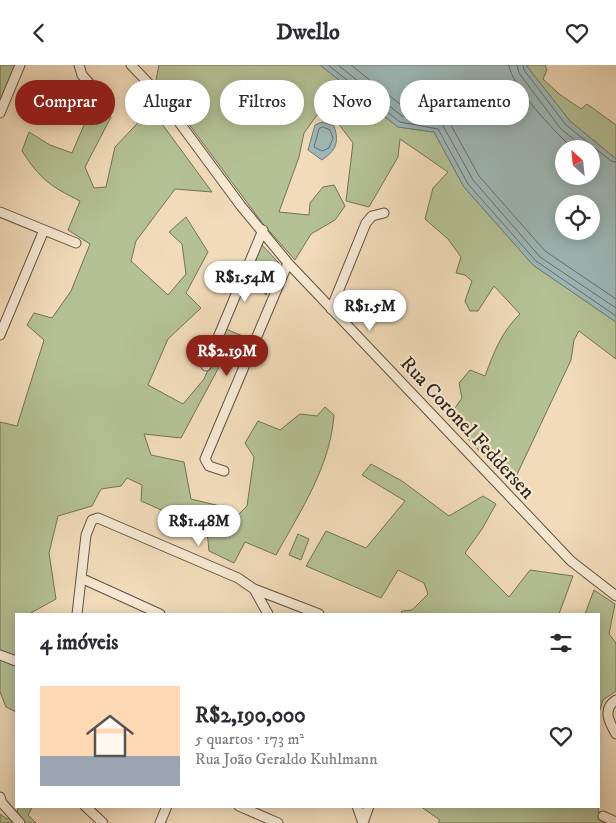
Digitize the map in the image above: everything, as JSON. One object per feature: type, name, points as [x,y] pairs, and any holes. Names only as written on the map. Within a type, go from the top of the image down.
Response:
[{"type":"street","points":[[0,113],[20,65]]},
{"type":"street","points":[[79,65],[82,75],[86,80]]},
{"type":"street","name":"Rua Coronel Feddersen","points":[[131,65],[156,91],[241,206],[263,230],[288,263],[571,561],[616,597]]},
{"type":"street","points":[[0,212],[76,243]]},
{"type":"street","points":[[332,309],[366,223],[372,216],[384,213]]},
{"type":"street","points":[[0,335],[44,230]]},
{"type":"street","points":[[206,366],[263,230]]},
{"type":"street","points":[[224,471],[209,466],[205,459],[288,263]]},
{"type":"street","points":[[78,613],[86,535],[92,520],[98,518],[238,577],[254,589],[316,613]]},
{"type":"street","points":[[83,579],[158,613]]},
{"type":"street","points":[[254,589],[267,613]]},
{"type":"street","points":[[0,655],[15,661]]},
{"type":"street","points":[[616,700],[611,703],[607,712],[608,721],[616,734]]},
{"type":"street","points":[[0,797],[2,803],[20,823]]},
{"type":"street","points":[[87,808],[103,823]]},
{"type":"street","points":[[160,823],[166,808]]},
{"type":"street","points":[[242,808],[259,819],[278,823]]},
{"type":"street","points":[[358,808],[363,823]]},
{"type":"street","points":[[363,823],[368,808]]},
{"type":"street","points":[[602,816],[616,822]]},
{"type":"green space","points":[[0,65],[16,65],[0,104]]},
{"type":"green space","points":[[159,65],[320,65],[339,80],[314,80],[314,119],[304,133],[299,157],[279,212],[309,215],[310,203],[323,187],[334,185],[345,206],[335,220],[311,234],[295,260],[263,224],[189,125],[210,125],[210,80],[156,80]]},
{"type":"green space","points":[[526,65],[545,65],[547,70],[543,79],[558,93],[581,109],[587,104],[616,125],[616,159],[600,146],[600,140],[593,140],[570,121]]},
{"type":"green space","points":[[390,121],[398,127],[434,132],[464,187],[533,265],[616,322],[616,359],[579,331],[574,340],[571,360],[512,485],[448,418],[462,398],[459,383],[470,370],[485,376],[503,335],[520,314],[494,286],[478,311],[470,311],[465,301],[472,281],[465,275],[456,273],[461,257],[448,239],[425,219],[433,188],[448,172],[400,139],[398,157],[369,207],[346,201],[353,143],[340,125],[390,125]]},
{"type":"green space","points":[[84,125],[107,125],[85,167],[94,188],[106,187],[115,147],[136,125],[163,125],[212,192],[175,189],[136,241],[131,261],[168,295],[186,274],[182,244],[169,232],[186,217],[208,252],[186,293],[201,308],[168,339],[148,385],[183,404],[204,379],[226,329],[250,339],[242,355],[227,352],[181,438],[144,434],[151,455],[184,462],[191,499],[220,506],[224,529],[247,506],[254,457],[245,443],[258,421],[280,430],[300,414],[317,416],[325,407],[334,415],[327,452],[313,488],[276,555],[245,542],[234,563],[209,551],[207,530],[141,501],[142,485],[127,478],[121,486],[101,489],[92,506],[58,516],[49,553],[56,599],[31,613],[15,613],[15,712],[6,707],[0,692],[0,422],[17,426],[44,340],[27,325],[34,313],[52,318],[71,291],[90,244],[68,230],[80,201],[61,191],[41,176],[22,151],[29,132],[50,145],[72,153]]},
{"type":"green space","points":[[261,244],[279,263],[266,295],[247,278]]},
{"type":"green space","points":[[371,464],[402,481],[449,516],[483,496],[496,504],[482,529],[465,553],[509,597],[530,570],[573,576],[559,613],[401,613],[402,611],[412,610],[428,594],[424,583],[398,570],[381,598],[306,566],[326,531],[366,548],[405,501],[362,475]]},
{"type":"green space","points":[[298,534],[309,539],[301,560],[289,555]]},
{"type":"green space","points":[[594,590],[615,604],[609,634],[616,643],[616,691],[603,700],[600,710],[600,613],[585,613]]},
{"type":"green space","points":[[18,808],[32,808],[28,815],[36,823],[0,823],[0,814],[7,819],[16,815]]},
{"type":"green space","points":[[423,808],[598,808],[599,820],[606,823],[438,823],[440,820]]},
{"type":"water","points":[[320,65],[526,65],[570,121],[593,140],[555,140],[555,185],[600,185],[600,146],[616,159],[616,322],[533,265],[464,187],[434,132],[398,127],[390,121],[390,80],[339,80]]},
{"type":"water","points":[[315,125],[334,126],[336,142],[330,153],[322,160],[308,150]]}]
